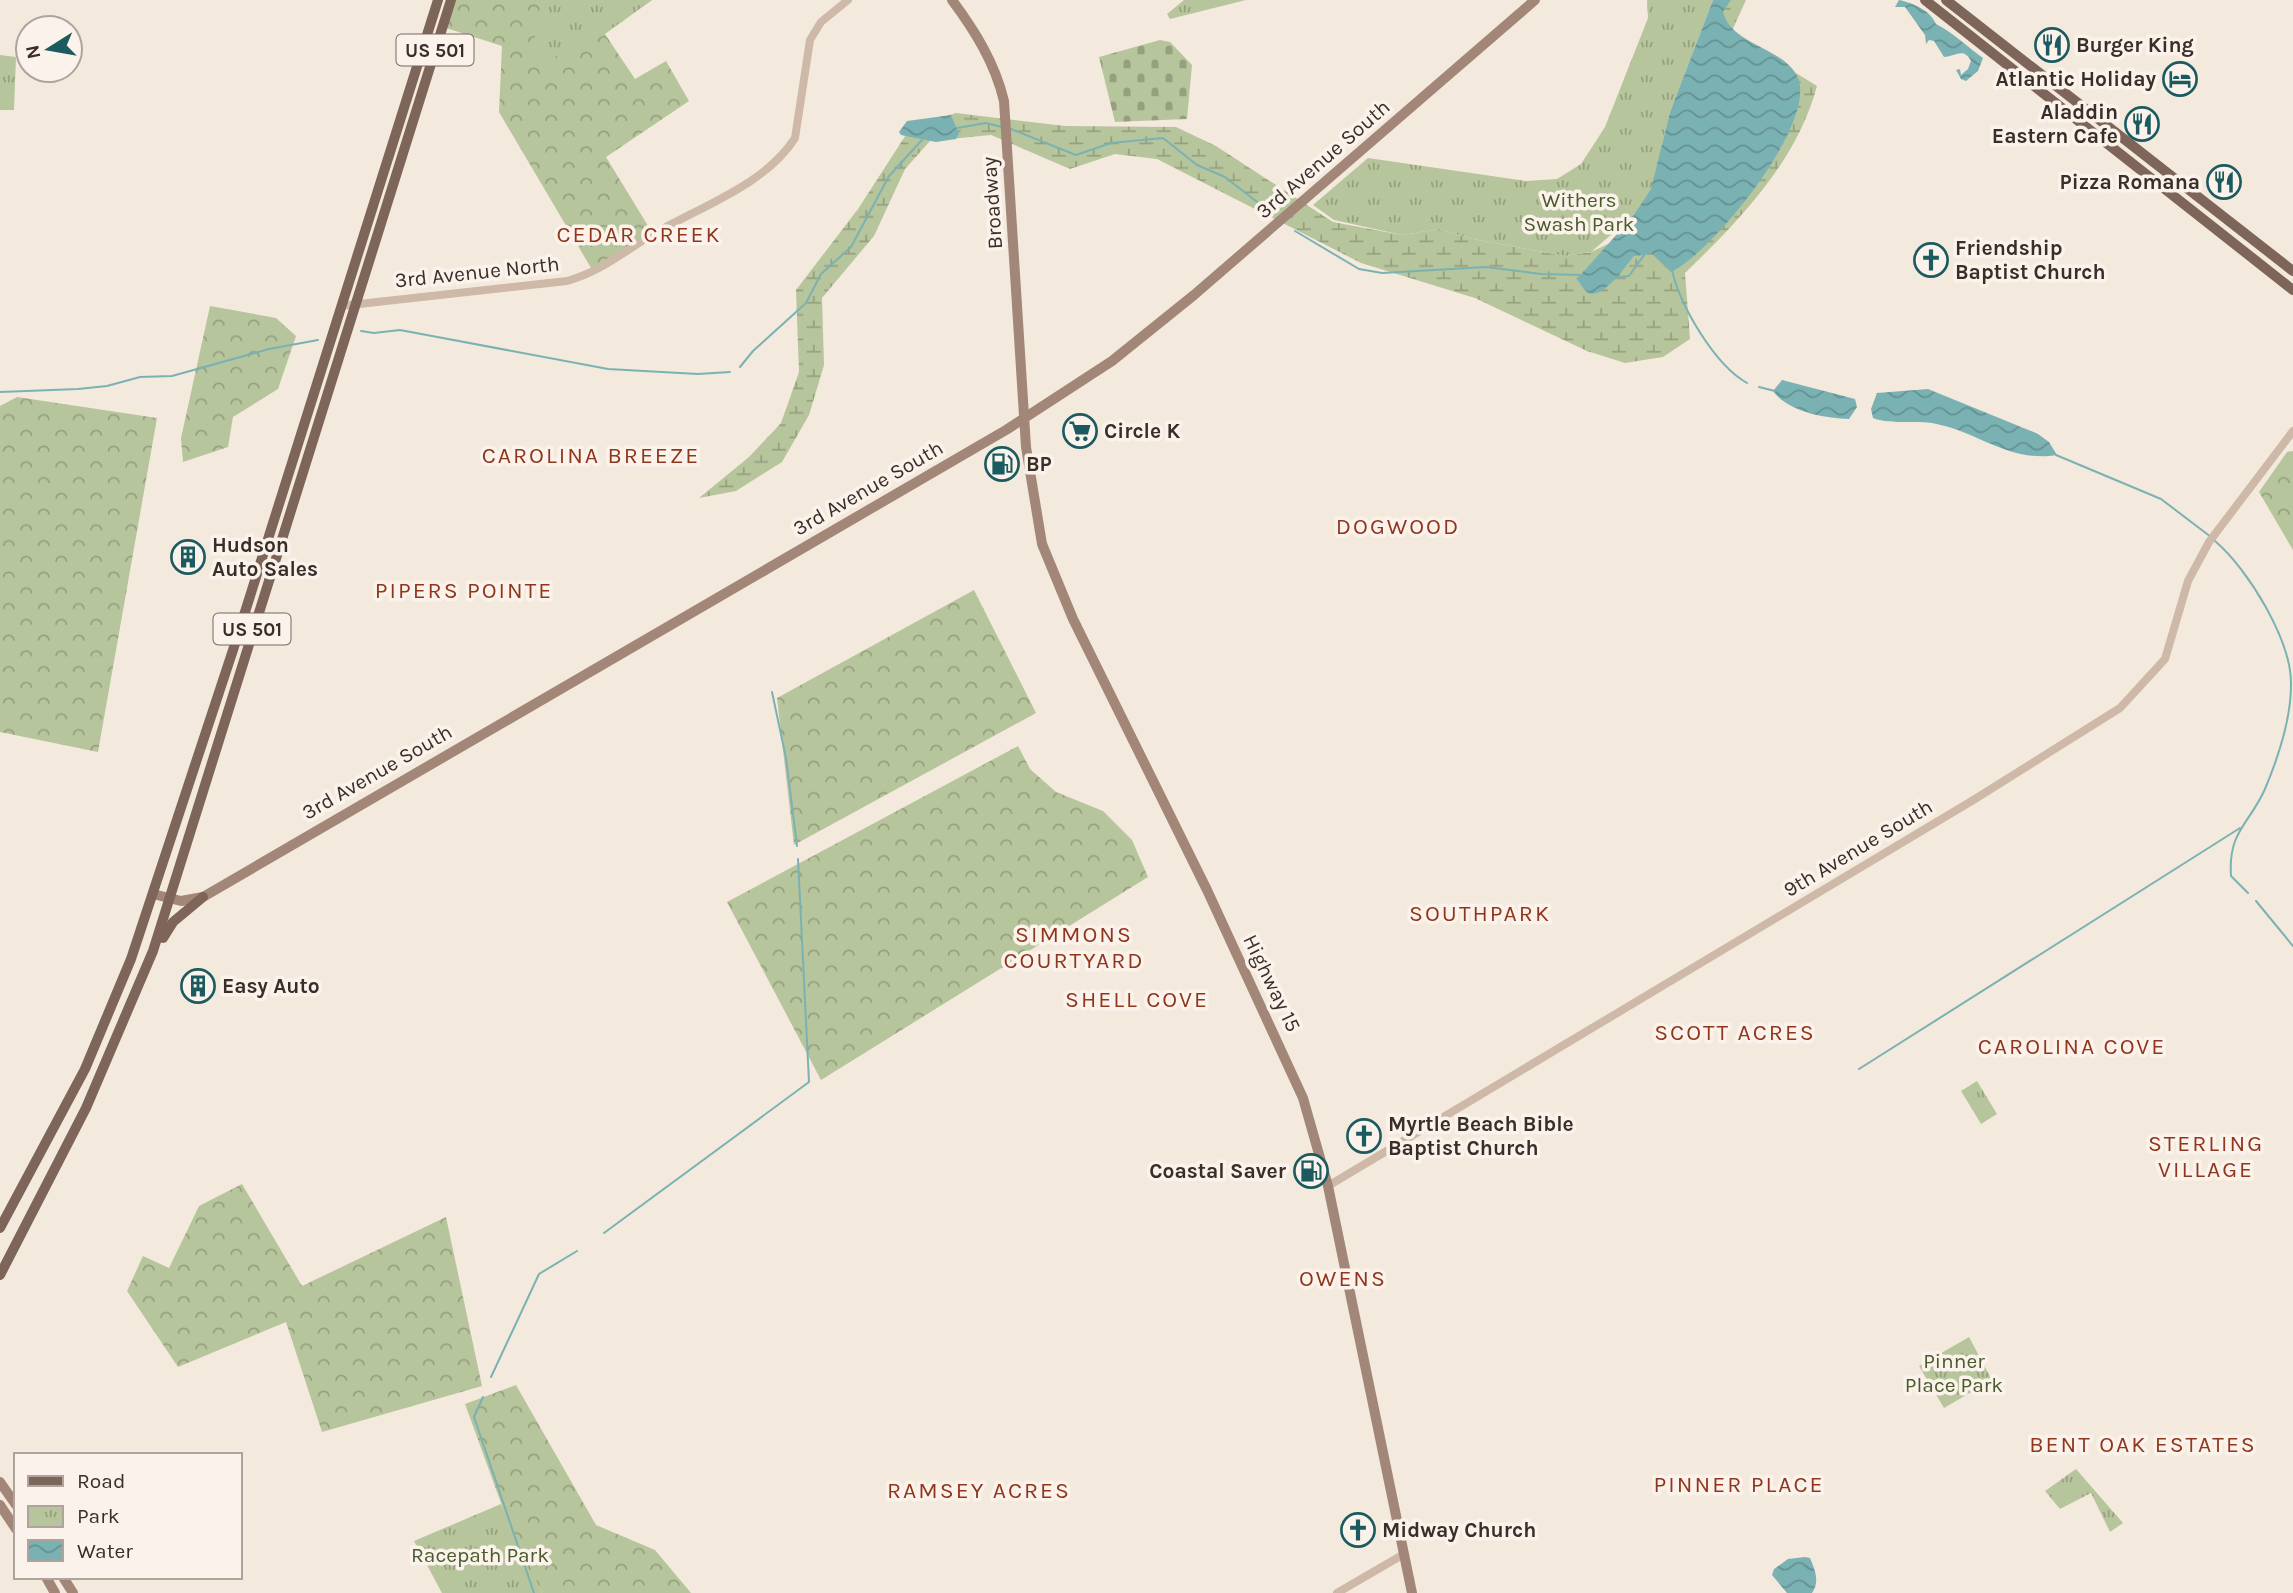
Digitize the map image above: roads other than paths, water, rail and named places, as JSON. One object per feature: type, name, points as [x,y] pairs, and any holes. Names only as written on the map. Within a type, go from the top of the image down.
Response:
[{"type":"main road","name":"US 501","points":[[0,1228],[85,1069],[126,971],[153,894],[438,0]]},
{"type":"main road","name":"US 501","points":[[0,1275],[80,1119],[153,951],[451,0]]},
{"type":"main road","name":"Broadway","points":[[952,0],[976,34],[998,77],[1004,101],[1025,416]]},
{"type":"main road","name":"3rd Avenue South","points":[[153,894],[181,901],[203,897],[912,485],[1112,361],[1203,288],[1535,0]]},
{"type":"main road","points":[[1925,0],[2293,290]]},
{"type":"main road","points":[[1946,0],[2293,271]]},
{"type":"main road","name":"Highway 15","points":[[1025,416],[1035,517],[1045,554],[1073,619],[1288,1060],[1303,1098],[1328,1186],[1412,1593]]},
{"type":"main road","points":[[153,951],[173,922],[203,897]]},
{"type":"main road","points":[[0,1482],[14,1502]]},
{"type":"main road","points":[[0,1505],[14,1526]]},
{"type":"street","name":"3rd Avenue North","points":[[341,306],[567,281],[594,273],[653,234],[767,169],[795,138],[810,40],[821,22],[848,0]]},
{"type":"street","name":"9th Avenue South","points":[[1328,1186],[1975,799],[2120,708],[2165,659],[2188,581],[2209,542],[2293,431]]},
{"type":"street","points":[[1337,1593],[1404,1554]]},
{"type":"water","points":[[1713,0],[1731,0],[1723,12],[1729,24],[1737,33],[1782,60],[1798,78],[1800,99],[1792,125],[1777,155],[1757,185],[1711,240],[1689,260],[1671,272],[1652,254],[1634,256],[1620,274],[1600,292],[1587,292],[1577,279],[1634,215],[1651,189],[1670,112]]},
{"type":"water","points":[[1899,0],[1925,11],[1936,24],[1983,58],[1978,71],[1966,81],[1961,79],[1956,70],[1960,69],[1961,75],[1968,69],[1971,61],[1966,54],[1944,57],[1934,41],[1929,40],[1926,44],[1925,35],[1905,7],[1895,7]]},
{"type":"water","points":[[951,115],[959,134],[956,139],[936,142],[901,135],[899,132],[907,121]]},
{"type":"water","points":[[1782,380],[1855,399],[1857,407],[1849,419],[1797,409],[1773,391]]},
{"type":"water","points":[[1928,389],[2038,434],[2049,442],[2057,455],[2023,454],[1932,423],[1873,418],[1871,409],[1877,393]]},
{"type":"water","points":[[1810,1558],[1815,1571],[1816,1580],[1812,1593],[1787,1593],[1772,1575],[1774,1569],[1788,1559]]},
{"type":"waterway","points":[[957,128],[986,123],[1002,127]]},
{"type":"waterway","points":[[1011,129],[1076,155],[1111,143],[1163,138],[1197,165],[1225,177],[1270,212]]},
{"type":"waterway","points":[[740,367],[753,351],[806,303],[821,274],[851,247],[889,176],[922,140]]},
{"type":"waterway","points":[[1295,231],[1359,269],[1382,273],[1486,267],[1541,274],[1583,275]]},
{"type":"waterway","points":[[1617,277],[1629,276],[1647,251]]},
{"type":"waterway","points":[[1672,270],[1683,300],[1700,333],[1723,363],[1747,383]]},
{"type":"waterway","points":[[361,331],[374,333],[400,330],[608,369],[698,374],[730,372]]},
{"type":"waterway","points":[[0,392],[78,389],[107,386],[140,377],[172,376],[269,349],[318,340]]},
{"type":"waterway","points":[[1759,387],[1775,391]]},
{"type":"waterway","points":[[2056,455],[2161,499],[2211,537]]},
{"type":"waterway","points":[[2215,541],[2241,569],[2266,607],[2284,648],[2291,685],[2286,725],[2279,751],[2265,789],[2236,838],[2233,848],[2231,876],[2248,893]]},
{"type":"waterway","points":[[772,692],[786,758],[797,846]]},
{"type":"waterway","points":[[1859,1069],[2240,828]]},
{"type":"waterway","points":[[604,1233],[809,1082],[798,859]]},
{"type":"waterway","points":[[2256,901],[2293,946]]},
{"type":"waterway","points":[[491,1377],[539,1274],[577,1251]]},
{"type":"waterway","points":[[483,1397],[474,1417],[534,1593]]},
{"type":"place","name":"Burger King","points":[[2052,45]]},
{"type":"place","name":"Atlantic Holiday","points":[[2180,79]]},
{"type":"place","name":"Aladdin Eastern Cafe","points":[[2142,124]]},
{"type":"place","name":"Pizza Romana","points":[[2224,182]]},
{"type":"place","name":"Friendship Baptist Church","points":[[1931,260]]},
{"type":"place","name":"Circle K","points":[[1080,431]]},
{"type":"place","name":"BP","points":[[1002,464]]},
{"type":"place","name":"Hudson Auto Sales","points":[[188,557]]},
{"type":"place","name":"Easy Auto","points":[[198,986]]},
{"type":"place","name":"Myrtle Beach Bible Baptist Church","points":[[1364,1136]]},
{"type":"place","name":"Coastal Saver","points":[[1311,1171]]},
{"type":"place","name":"Midway Church","points":[[1358,1530]]},
{"type":"district","name":"CEDAR CREEK","points":[[639,234]]},
{"type":"district","name":"CAROLINA BREEZE","points":[[591,455]]},
{"type":"district","name":"DOGWOOD","points":[[1398,526]]},
{"type":"district","name":"PIPERS POINTE","points":[[464,590]]},
{"type":"district","name":"SOUTHPARK","points":[[1480,913]]},
{"type":"district","name":"SIMMONS COURTYARD","points":[[1074,947]]},
{"type":"district","name":"SHELL COVE","points":[[1137,999]]},
{"type":"district","name":"SCOTT ACRES","points":[[1735,1032]]},
{"type":"district","name":"CAROLINA COVE","points":[[2072,1046]]},
{"type":"district","name":"STERLING VILLAGE","points":[[2206,1156]]},
{"type":"district","name":"OWENS","points":[[1343,1278]]},
{"type":"district","name":"BENT OAK ESTATES","points":[[2143,1444]]},
{"type":"district","name":"PINNER PLACE","points":[[1739,1484]]},
{"type":"district","name":"RAMSEY ACRES","points":[[979,1490]]},
{"type":"park label","name":"Withers Swash Park","points":[[1579,212]]},
{"type":"park label","name":"Pinner Place Park","points":[[1954,1373]]},
{"type":"park label","name":"Racepath Park","points":[[480,1555]]}]
